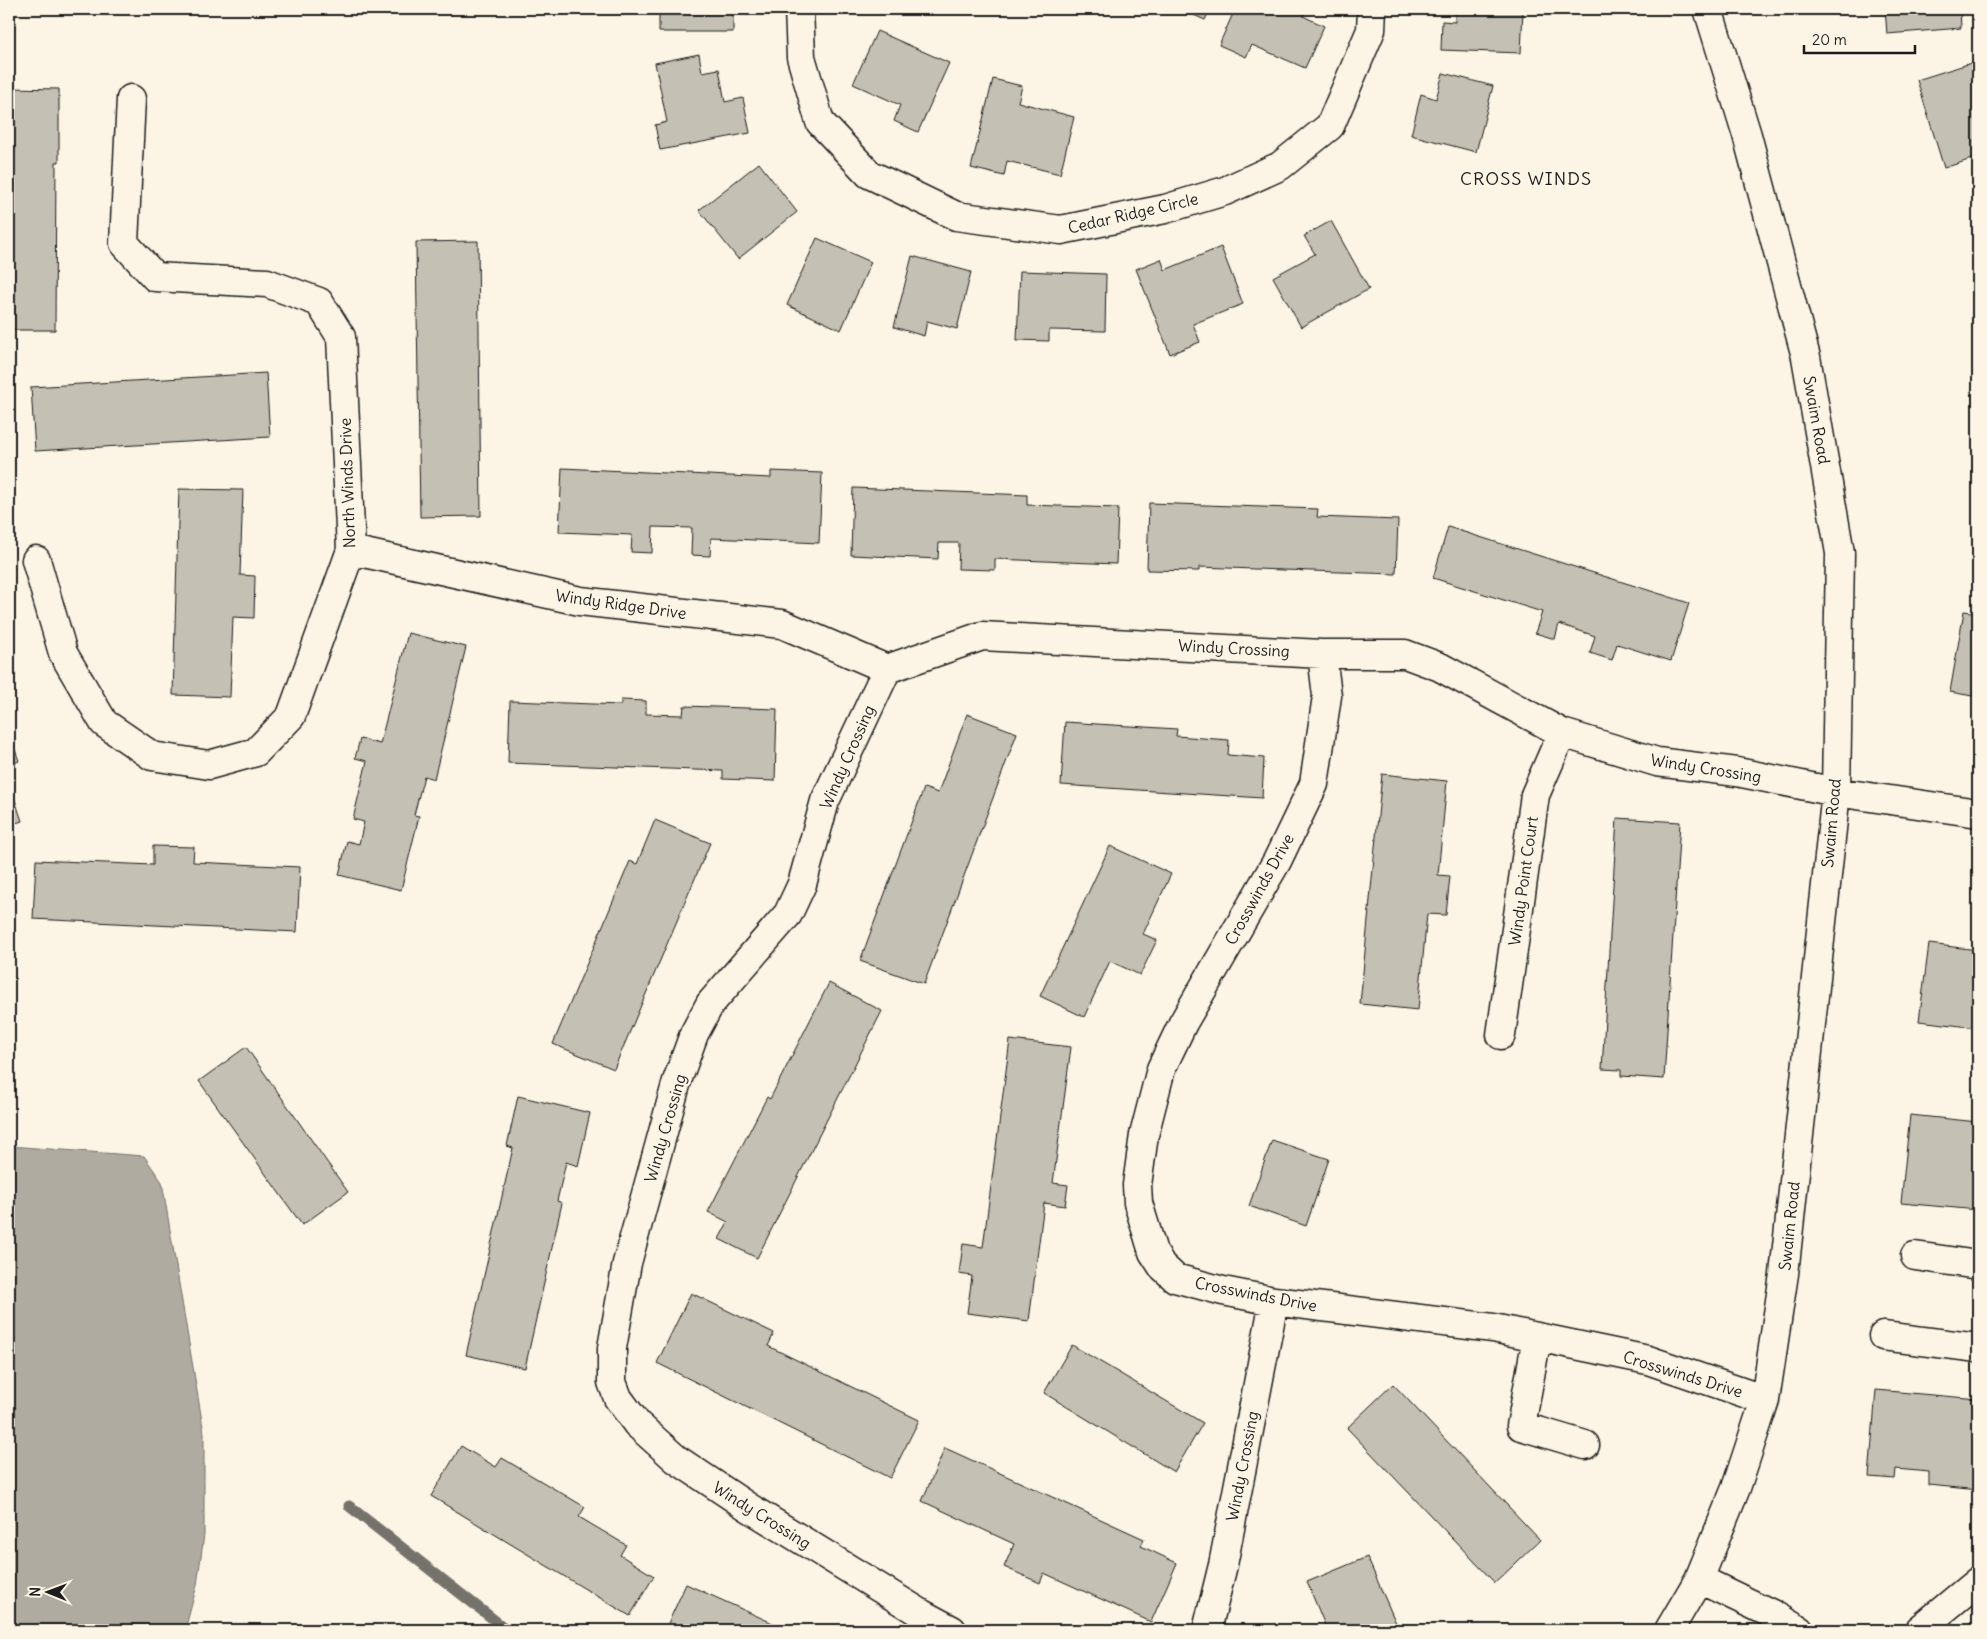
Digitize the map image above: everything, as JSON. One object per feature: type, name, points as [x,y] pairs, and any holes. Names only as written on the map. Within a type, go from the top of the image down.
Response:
[{"type":"street","name":"Cedar Ridge Circle","points":[[799,9],[801,58],[820,122],[869,174],[956,216],[1061,230],[1174,206],[1225,191],[1280,166],[1330,126],[1371,30],[1372,9]]},
{"type":"street","name":"Swaim Road","points":[[1669,1630],[1699,1579],[1736,1488],[1765,1400],[1784,1274],[1836,792],[1840,553],[1806,357],[1747,135],[1708,9]]},
{"type":"street","name":"North Winds Drive","points":[[36,560],[63,653],[104,723],[152,756],[209,765],[256,752],[290,716],[351,550],[341,337],[319,302],[267,283],[155,277],[124,243],[131,98]]},
{"type":"street","name":"Windy Ridge Drive","points":[[351,550],[580,601],[782,624],[887,668]]},
{"type":"street","name":"Windy Crossing","points":[[952,1630],[922,1614],[756,1512],[676,1459],[637,1424],[618,1398],[612,1382],[612,1348],[628,1263],[677,1082],[694,1034],[710,1004],[788,914],[802,884],[825,801],[887,668],[982,636],[1322,654],[1405,654],[1440,667],[1562,733],[1657,762],[1737,772],[1836,792],[1978,813]]},
{"type":"street","name":"Crosswinds Drive","points":[[1322,654],[1327,696],[1314,784],[1277,861],[1183,1023],[1161,1069],[1144,1135],[1138,1186],[1138,1203],[1153,1252],[1162,1266],[1175,1278],[1224,1292],[1274,1301],[1493,1328],[1648,1360],[1765,1400]]},
{"type":"street","name":"Windy Point Court","points":[[1501,1035],[1535,795],[1562,733]]},
{"type":"street","points":[[1915,1256],[1978,1265]]},
{"type":"street","name":"Windy Crossing","points":[[1207,1630],[1225,1555],[1274,1301]]},
{"type":"street","points":[[1883,1336],[1978,1348]]},
{"type":"street","points":[[1537,1337],[1521,1426],[1585,1445]]},
{"type":"street","points":[[1699,1579],[1776,1622],[1799,1630]]},
{"type":"street","points":[[1919,1630],[1978,1581]]},
{"type":"shaded area","points":[[9,1146],[144,1156],[162,1182],[204,1433],[204,1535],[197,1585],[185,1630],[9,1630]]},
{"type":"building","points":[[659,9],[733,9],[733,32],[659,32]]},
{"type":"building","points":[[1180,9],[1210,9],[1205,20]]},
{"type":"building","points":[[1235,9],[1306,9],[1303,16],[1324,26],[1305,68],[1252,45],[1246,57],[1219,45]]},
{"type":"building","points":[[1455,9],[1523,9],[1521,53],[1441,50],[1442,21],[1455,22]]},
{"type":"building","points":[[1885,9],[1960,9],[1961,28],[1887,34]]},
{"type":"building","points":[[877,31],[949,63],[918,132],[894,121],[900,105],[853,84]]},
{"type":"building","points":[[699,54],[702,72],[719,69],[725,102],[743,98],[750,133],[660,150],[655,125],[667,122],[655,63]]},
{"type":"building","points":[[1971,63],[1978,88],[1978,157],[1944,168],[1917,80]]},
{"type":"building","points":[[1443,73],[1493,86],[1476,152],[1411,135],[1421,94],[1436,99]]},
{"type":"building","points":[[993,79],[1022,86],[1018,102],[1074,117],[1060,174],[1007,161],[1004,176],[971,168]]},
{"type":"building","points":[[9,88],[59,89],[59,162],[56,162],[55,330],[9,330]]},
{"type":"building","points":[[759,163],[797,212],[738,259],[699,210]]},
{"type":"building","points":[[1331,221],[1369,289],[1301,327],[1273,277],[1315,254],[1304,236]]},
{"type":"building","points":[[817,238],[871,262],[841,330],[787,305]]},
{"type":"building","points":[[478,241],[481,516],[420,517],[416,242]]},
{"type":"building","points":[[1221,247],[1243,304],[1193,324],[1200,342],[1170,354],[1136,269],[1161,259],[1165,270]]},
{"type":"building","points":[[912,256],[971,272],[957,329],[927,321],[924,336],[894,327]]},
{"type":"building","points":[[1020,271],[1106,274],[1105,331],[1049,330],[1049,341],[1017,340]]},
{"type":"building","points":[[266,373],[270,437],[35,451],[31,387]]},
{"type":"building","points":[[562,468],[771,478],[771,471],[822,473],[819,543],[711,538],[710,556],[691,555],[692,528],[653,527],[652,553],[631,552],[632,535],[559,532]]},
{"type":"building","points":[[853,488],[1027,495],[1027,505],[1118,508],[1116,564],[995,559],[995,570],[958,569],[959,543],[939,543],[938,559],[851,555]]},
{"type":"building","points":[[179,489],[243,490],[240,575],[255,576],[254,618],[233,617],[230,697],[173,695]]},
{"type":"building","points":[[1149,503],[1318,509],[1317,517],[1398,520],[1396,574],[1199,567],[1199,571],[1147,570]]},
{"type":"building","points":[[1448,527],[1689,603],[1671,661],[1617,644],[1612,660],[1590,653],[1595,636],[1559,624],[1555,639],[1535,633],[1542,612],[1433,578]]},
{"type":"building","points":[[1964,611],[1978,613],[1978,697],[1950,692]]},
{"type":"building","points":[[408,633],[466,647],[434,779],[424,776],[414,815],[419,816],[401,890],[339,875],[347,841],[359,844],[364,822],[353,819],[367,761],[355,758],[360,739],[380,744]]},
{"type":"building","points":[[621,700],[646,701],[646,714],[683,715],[684,706],[777,709],[775,781],[723,779],[723,771],[508,763],[510,701],[621,705]]},
{"type":"building","points":[[967,714],[1017,733],[924,984],[860,961],[924,788],[938,793]]},
{"type":"building","points":[[1065,722],[1177,729],[1176,736],[1229,740],[1228,755],[1264,758],[1262,798],[1061,785]]},
{"type":"building","points":[[12,741],[19,761],[9,765],[9,742]]},
{"type":"building","points":[[1382,774],[1447,781],[1438,875],[1450,876],[1446,915],[1427,914],[1418,1010],[1360,1004]]},
{"type":"building","points":[[9,782],[22,821],[9,825]]},
{"type":"building","points":[[1617,818],[1680,822],[1664,1079],[1621,1076],[1621,1070],[1602,1069]]},
{"type":"building","points":[[655,820],[710,843],[614,1069],[553,1044],[630,861],[637,864]]},
{"type":"building","points":[[153,846],[194,847],[193,862],[300,867],[297,932],[33,919],[36,860],[153,865]]},
{"type":"building","points":[[1110,846],[1171,874],[1143,934],[1157,940],[1140,975],[1110,961],[1084,1017],[1040,996]]},
{"type":"building","points":[[1929,944],[1978,950],[1978,1028],[1919,1021]]},
{"type":"building","points":[[829,983],[882,1011],[757,1258],[719,1239],[728,1222],[708,1212],[767,1097],[770,1099]]},
{"type":"building","points":[[1010,1040],[1071,1047],[1053,1183],[1068,1185],[1065,1206],[1044,1203],[1029,1321],[967,1313],[972,1276],[959,1274],[963,1244],[983,1247]]},
{"type":"building","points":[[246,1047],[348,1192],[302,1225],[199,1081]]},
{"type":"building","points":[[518,1096],[590,1113],[578,1166],[566,1162],[557,1201],[562,1203],[525,1368],[466,1355],[513,1148],[507,1146]]},
{"type":"building","points":[[1910,1115],[1978,1122],[1978,1210],[1901,1203]]},
{"type":"building","points":[[1272,1140],[1329,1159],[1306,1226],[1249,1206]]},
{"type":"building","points":[[691,1293],[774,1333],[768,1346],[919,1420],[890,1478],[657,1363]]},
{"type":"building","points":[[1072,1345],[1203,1423],[1174,1472],[1044,1393]]},
{"type":"building","points":[[1393,1384],[1540,1540],[1495,1583],[1347,1428]]},
{"type":"building","points":[[1876,1390],[1978,1399],[1978,1490],[1929,1485],[1929,1472],[1896,1469],[1895,1479],[1869,1477]]},
{"type":"building","points":[[461,1446],[496,1467],[502,1458],[585,1507],[579,1517],[626,1545],[620,1555],[654,1576],[630,1616],[431,1496]]},
{"type":"building","points":[[945,1448],[1144,1539],[1141,1546],[1177,1563],[1151,1622],[1044,1573],[1040,1583],[1004,1567],[1014,1544],[922,1501]]},
{"type":"building","points":[[1367,1557],[1399,1630],[1327,1630],[1307,1582]]},
{"type":"building","points":[[686,1584],[788,1630],[665,1630]]},
{"type":"waterway","points":[[349,1506],[507,1630]]},
{"type":"district","name":"CROSS WINDS","points":[[1526,178]]}]
